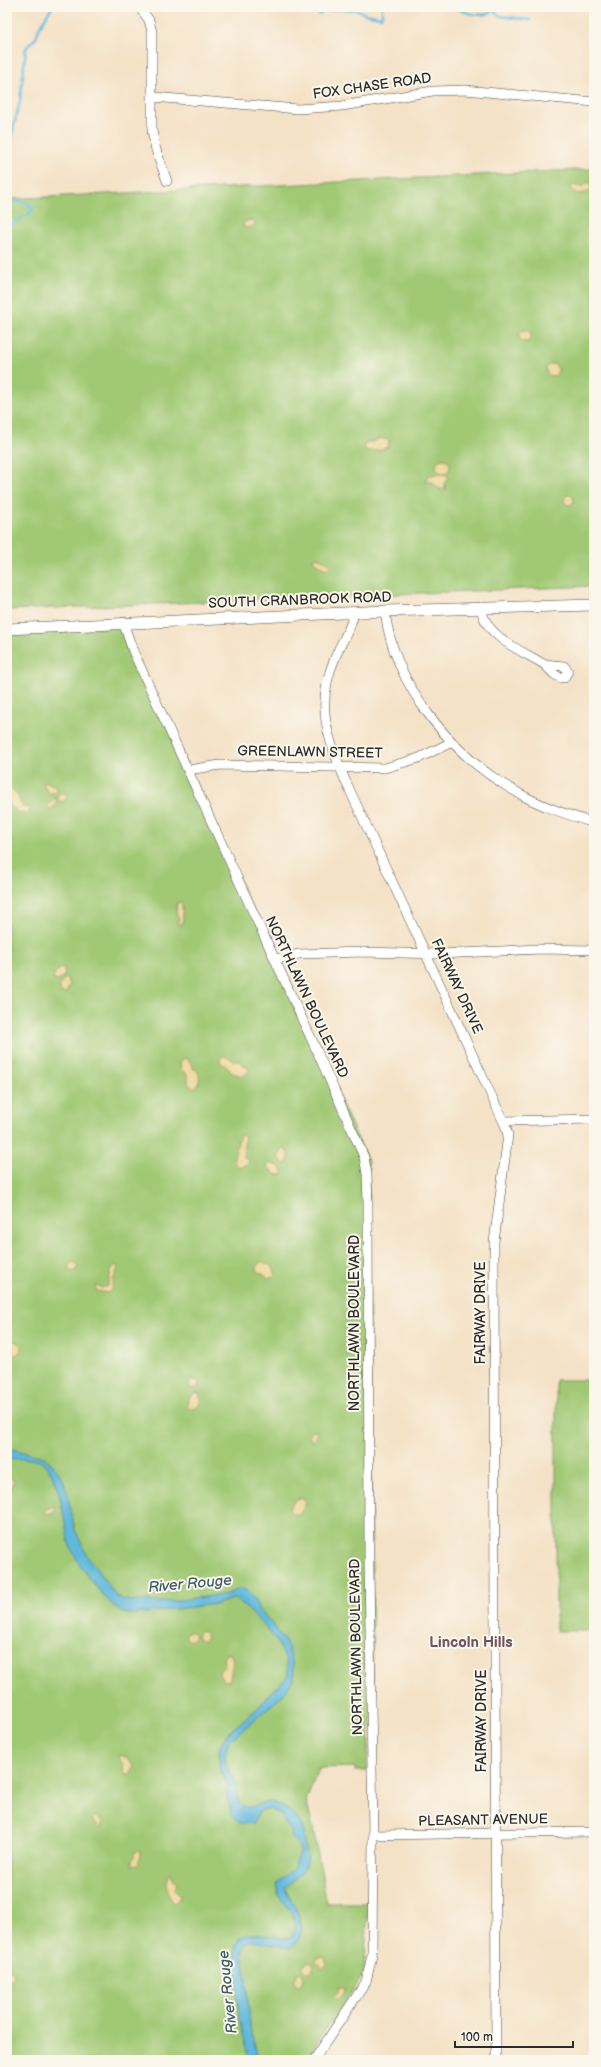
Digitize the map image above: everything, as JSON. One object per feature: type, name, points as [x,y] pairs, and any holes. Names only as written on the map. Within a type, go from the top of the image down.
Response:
[{"type":"street","points":[[139,7],[149,20],[152,32],[152,122],[154,140],[167,181]]},
{"type":"street","name":"FOX CHASE ROAD","points":[[153,97],[303,109],[350,105],[433,91],[465,90],[594,102]]},
{"type":"street","name":"SOUTH CRANBROOK ROAD","points":[[7,629],[123,622],[354,612],[481,607],[594,605]]},
{"type":"street","points":[[481,607],[484,621],[497,634],[509,644],[543,664]]},
{"type":"street","points":[[385,611],[390,638],[402,669],[428,712],[452,742],[482,768],[514,791],[550,808],[594,823]]},
{"type":"street","name":"FAIRWAY DRIVE","points":[[354,612],[351,627],[332,665],[325,692],[326,726],[340,768],[504,1121],[508,1142],[496,1215],[494,1242],[496,2060]]},
{"type":"street","name":"NORTHLAWN BOULEVARD","points":[[123,622],[133,651],[349,1123],[364,1157],[367,1174],[369,1659],[373,1835],[372,1955],[370,1972],[360,1991],[314,2060]]},
{"type":"street","name":"GREENLAWN STREET","points":[[188,770],[220,765],[340,768],[373,768],[394,766],[428,755],[452,742]]},
{"type":"street","points":[[274,959],[299,954],[427,954],[556,949],[594,950]]},
{"type":"street","points":[[504,1121],[594,1119]]},
{"type":"street","name":"PLEASANT AVENUE","points":[[373,1835],[594,1832]]},
{"type":"green space","points":[[594,169],[594,586],[7,610],[7,199]]},
{"type":"green space","points":[[123,627],[368,1161],[373,1699],[366,1771],[356,1771],[356,1767],[318,1768],[306,1801],[313,1828],[327,1903],[368,1903],[364,1974],[305,2060],[7,2060],[7,632]]},
{"type":"green space","points":[[556,1380],[594,1380],[594,1631],[556,1631]]},
{"type":"sand","points":[[590,182],[592,189],[582,194],[576,193],[571,188],[573,185],[581,187]]},
{"type":"sand","points":[[249,220],[255,222],[254,226],[249,228],[243,227],[243,223]]},
{"type":"sand","points":[[594,220],[594,233],[586,227],[589,221]]},
{"type":"sand","points":[[523,330],[527,330],[531,336],[527,342],[523,342],[519,338],[519,334]]},
{"type":"sand","points":[[552,364],[556,366],[558,370],[556,374],[552,376],[548,374],[546,370],[548,366]]},
{"type":"sand","points":[[380,438],[389,440],[388,447],[380,450],[366,451],[364,445],[366,442],[373,442]]},
{"type":"sand","points":[[443,459],[448,461],[450,466],[448,471],[443,473],[438,471],[436,466],[438,461]]},
{"type":"sand","points":[[428,475],[447,475],[448,478],[444,484],[446,489],[444,490],[438,488],[432,482],[425,482]]},
{"type":"sand","points":[[569,495],[574,500],[569,505],[564,500]]},
{"type":"sand","points":[[313,558],[323,559],[330,566],[326,569],[314,562]]},
{"type":"sand","points":[[47,782],[57,787],[57,790],[54,793],[49,793],[44,787],[44,783]]},
{"type":"sand","points":[[7,788],[12,789],[18,796],[22,807],[29,807],[29,814],[19,812],[8,804]]},
{"type":"sand","points":[[60,793],[64,793],[66,797],[64,801],[60,801],[58,799],[58,795]]},
{"type":"sand","points":[[55,797],[57,804],[50,810],[47,806]]},
{"type":"sand","points":[[177,903],[182,903],[183,924],[180,925],[177,923],[179,920],[176,912]]},
{"type":"sand","points":[[61,967],[64,969],[65,974],[59,980],[55,981],[53,976]]},
{"type":"sand","points":[[65,978],[67,978],[70,986],[65,994],[61,992],[59,986]]},
{"type":"sand","points":[[223,1056],[230,1058],[233,1061],[241,1061],[244,1066],[248,1068],[249,1072],[243,1076],[232,1073],[227,1066],[220,1063],[220,1059]]},
{"type":"sand","points":[[184,1058],[190,1061],[193,1069],[196,1069],[199,1074],[199,1081],[195,1088],[189,1086],[187,1074],[181,1070],[180,1062]]},
{"type":"sand","points":[[241,1134],[245,1137],[243,1156],[249,1161],[248,1164],[240,1168],[233,1161]]},
{"type":"sand","points":[[284,1148],[289,1155],[288,1162],[284,1164],[278,1157]]},
{"type":"sand","points":[[268,1163],[279,1166],[284,1173],[283,1175],[276,1175],[267,1166]]},
{"type":"sand","points":[[261,1261],[272,1266],[276,1274],[273,1277],[268,1278],[257,1270],[257,1266]]},
{"type":"sand","points":[[71,1263],[75,1263],[77,1267],[75,1271],[71,1271],[69,1269],[69,1265]]},
{"type":"sand","points":[[115,1265],[119,1266],[114,1278],[112,1289],[108,1293],[97,1291],[95,1287],[96,1285],[102,1288],[108,1286],[111,1270]]},
{"type":"sand","points":[[14,1341],[19,1343],[21,1348],[19,1353],[14,1355],[9,1353],[7,1348],[9,1343]]},
{"type":"sand","points":[[193,1380],[199,1381],[198,1388],[189,1388],[189,1384]]},
{"type":"sand","points":[[196,1392],[200,1394],[200,1404],[195,1409],[187,1406],[188,1399]]},
{"type":"sand","points":[[312,1430],[317,1431],[318,1433],[312,1442],[309,1436]]},
{"type":"sand","points":[[7,1477],[14,1480],[10,1490],[7,1490]]},
{"type":"sand","points":[[301,1498],[306,1502],[305,1506],[299,1514],[293,1514],[289,1510],[291,1505],[294,1501]]},
{"type":"sand","points":[[54,1506],[54,1512],[47,1514],[43,1512],[48,1508]]},
{"type":"sand","points":[[190,1631],[195,1636],[190,1641],[185,1636]]},
{"type":"sand","points":[[202,1631],[207,1636],[202,1641],[197,1636]]},
{"type":"sand","points":[[225,1654],[231,1654],[233,1661],[230,1680],[224,1681],[219,1675],[220,1670],[225,1666],[223,1659]]},
{"type":"sand","points":[[121,1755],[128,1758],[134,1767],[129,1775],[124,1772],[123,1765],[119,1758]]},
{"type":"sand","points":[[95,1816],[102,1822],[102,1826],[100,1828],[92,1820]]},
{"type":"sand","points":[[140,1851],[138,1864],[132,1865],[134,1852]]},
{"type":"sand","points":[[171,1873],[177,1884],[175,1889],[180,1897],[173,1903],[169,1897],[167,1888],[168,1879]]},
{"type":"sand","points":[[319,1957],[325,1957],[327,1964],[325,1967],[320,1969],[319,1964],[315,1962]]},
{"type":"sand","points":[[308,1962],[312,1963],[313,1966],[311,1971],[308,1973],[302,1967]]},
{"type":"sand","points":[[7,1969],[13,1971],[14,1976],[8,1982]]},
{"type":"sand","points":[[298,1972],[302,1973],[304,1978],[302,1983],[298,1985],[294,1982]]},
{"type":"sand","points":[[339,1986],[345,1988],[344,1993],[338,2000],[334,1996],[338,1992]]},
{"type":"water","name":"River Rouge","points":[[7,1448],[44,1457],[52,1464],[62,1477],[67,1492],[75,1530],[87,1556],[117,1597],[130,1601],[163,1602],[228,1594],[233,1591],[243,1589],[251,1594],[258,1607],[284,1639],[288,1647],[293,1666],[294,1679],[281,1697],[228,1742],[225,1755],[226,1765],[236,1784],[239,1804],[252,1807],[269,1802],[278,1804],[287,1809],[299,1820],[304,1832],[307,1855],[307,1862],[303,1870],[285,1888],[300,1919],[301,1934],[297,1941],[291,1948],[252,1941],[246,1943],[243,1950],[251,2034],[259,2060],[250,2060],[239,2019],[235,1948],[239,1938],[247,1935],[261,1934],[280,1938],[292,1937],[295,1928],[295,1921],[280,1898],[277,1884],[293,1869],[301,1851],[297,1843],[292,1838],[291,1830],[286,1825],[281,1814],[270,1809],[260,1811],[253,1823],[239,1822],[235,1819],[232,1815],[226,1790],[229,1787],[219,1767],[220,1745],[229,1732],[259,1707],[271,1692],[288,1677],[287,1665],[283,1654],[278,1643],[270,1633],[236,1598],[217,1604],[134,1614],[126,1614],[120,1611],[106,1599],[83,1569],[72,1550],[69,1543],[54,1477],[49,1469],[43,1463],[35,1460],[7,1459]]},
{"type":"waterway","points":[[7,169],[11,137],[20,101],[26,48],[36,38],[39,28],[52,7]]},
{"type":"waterway","points":[[300,7],[320,14],[325,10],[331,11],[334,9],[358,10],[365,14],[381,17],[382,7]]},
{"type":"waterway","points":[[454,7],[479,15],[489,13],[493,10],[500,16],[530,20]]},
{"type":"waterway","points":[[7,199],[27,203],[33,209],[29,214],[7,227]]},
{"type":"district","name":"Lincoln Hills","points":[[471,1642]]}]
